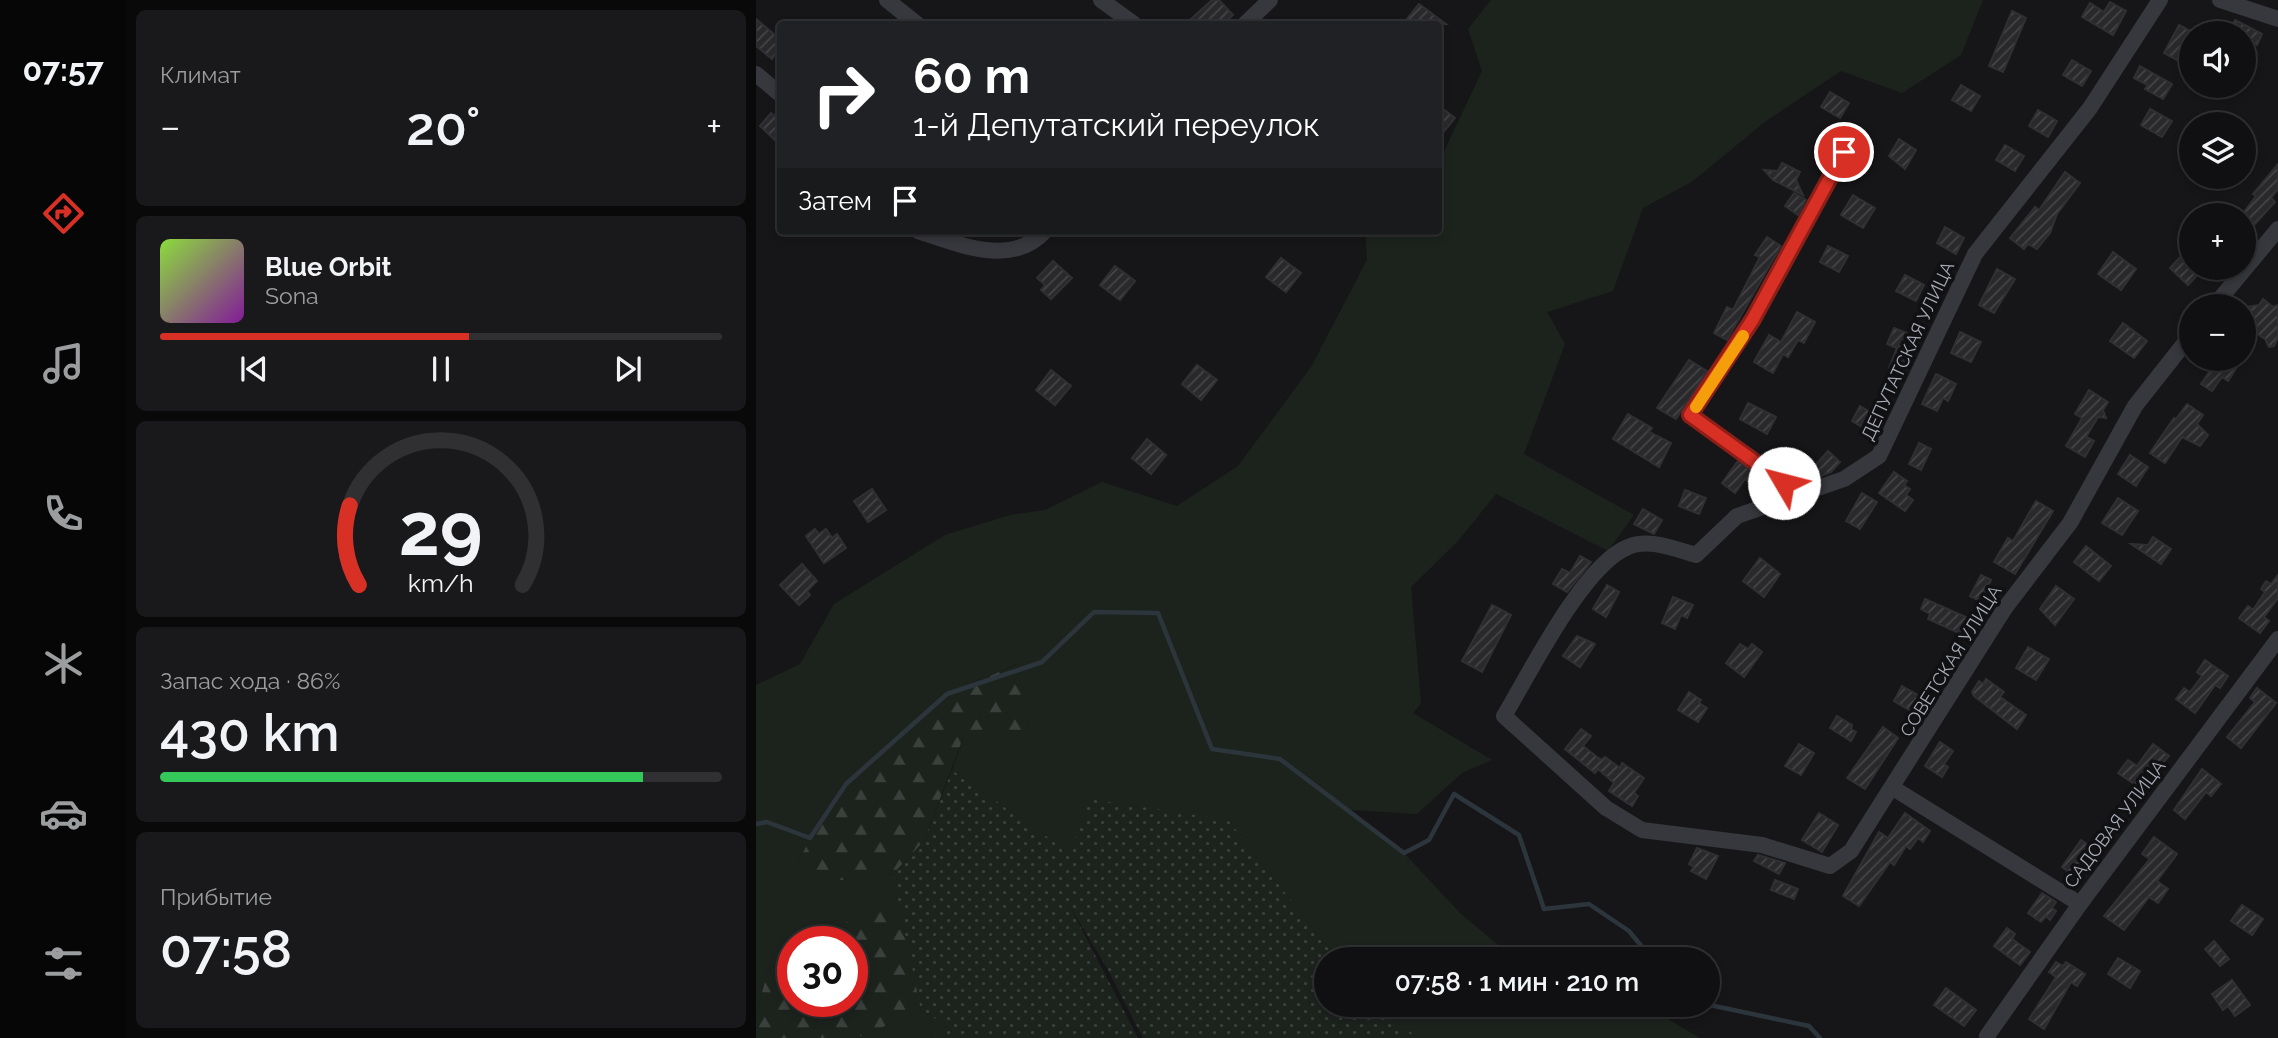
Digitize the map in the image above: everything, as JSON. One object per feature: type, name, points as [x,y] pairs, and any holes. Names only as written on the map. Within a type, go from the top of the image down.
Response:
[{"type":"street","points":[[887,0],[914,21]]},
{"type":"street","points":[[1101,0],[1130,21]]},
{"type":"street","points":[[1248,21],[1270,0]]},
{"type":"street","name":"ДЕПУТАТСКАЯ УЛИЦА","points":[[1670,831],[1642,830],[1606,808],[1504,716],[1572,605],[1602,563],[1629,546],[1657,544],[1696,555],[1737,516],[1844,479],[1879,456],[1975,254],[2090,108],[2160,0]]},
{"type":"street","points":[[2220,0],[2278,19]]},
{"type":"street","points":[[756,74],[777,92]]},
{"type":"street","points":[[1798,495],[1770,471],[1690,415],[1753,319],[1844,152]]},
{"type":"street","points":[[2224,294],[2278,229]]},
{"type":"street","points":[[930,235],[968,247],[1005,251],[1021,249],[1040,235]]},
{"type":"street","name":"СОВЕТСКАЯ УЛИЦА","points":[[1670,831],[1762,845],[1829,866],[1851,851],[2005,608],[2070,523],[2135,407],[2179,350]]},
{"type":"street","name":"САДОВАЯ УЛИЦА","points":[[1987,1036],[2080,904],[2278,639]]},
{"type":"street","points":[[1893,788],[2080,904]]},
{"type":"green space","points":[[1491,0],[1983,0],[1961,55],[1902,93],[1841,71],[1766,121],[1693,181],[1643,208],[1613,291],[1547,312],[1565,344],[1524,454],[1634,515],[1608,551],[1496,494],[1458,541],[1411,587],[1421,703],[1413,713],[1492,760],[1462,773],[1417,814],[1351,810],[1404,853],[1461,914],[1501,947],[1328,947],[1228,820],[1070,853],[952,770],[965,733],[1030,732],[1017,664],[947,694],[846,784],[810,838],[798,863],[834,881],[893,874],[907,928],[876,904],[839,926],[777,926],[777,965],[768,970],[756,1015],[756,685],[800,664],[834,604],[945,535],[1010,515],[1045,510],[1102,482],[1177,506],[1238,466],[1311,367],[1367,260],[1365,235],[1442,235],[1442,156],[1482,71],[1468,29]]},
{"type":"green space","points":[[1018,664],[1030,733],[965,733],[924,841],[893,874],[834,881],[798,863],[810,838],[846,784],[947,694]]},
{"type":"green space","points":[[952,770],[1070,853],[1089,799],[1228,820],[1328,947],[1314,947],[1314,1017],[1389,1017],[1419,1038],[1143,1038],[1107,968],[1068,903],[1138,1038],[929,1038],[948,1025],[921,1011],[893,874],[924,841]]},
{"type":"green space","points":[[876,904],[907,928],[921,1011],[856,1038],[756,1038],[756,1015],[768,970],[777,965],[777,1017],[868,1017],[868,926],[839,926]]},
{"type":"green space","points":[[921,1011],[948,1025],[929,1038],[856,1038]]},
{"type":"green space","points":[[1389,1017],[1665,1017],[1700,1038],[1419,1038]]},
{"type":"building","points":[[1212,0],[1219,0],[1233,15],[1226,21],[1191,19]]},
{"type":"building","points":[[2110,2],[2126,11],[2113,35],[2082,17],[2090,3],[2104,12]]},
{"type":"building","points":[[1419,4],[1442,21],[1405,21]]},
{"type":"building","points":[[2012,11],[2026,18],[2003,72],[1989,66]]},
{"type":"building","points":[[756,19],[777,36],[777,52],[772,59],[756,46]]},
{"type":"building","points":[[2179,25],[2177,60],[2164,53]]},
{"type":"building","points":[[2256,31],[2262,34],[2256,45]]},
{"type":"building","points":[[2072,60],[2091,71],[2082,86],[2063,75]]},
{"type":"building","points":[[2140,66],[2172,84],[2163,99],[2145,89],[2148,85],[2134,78]]},
{"type":"building","points":[[1961,85],[1980,96],[1971,111],[1952,100]]},
{"type":"building","points":[[1830,92],[1849,103],[1840,118],[1821,107]]},
{"type":"building","points":[[1442,108],[1455,118],[1442,134]]},
{"type":"building","points":[[2150,109],[2172,121],[2162,137],[2141,125]]},
{"type":"building","points":[[2038,110],[2057,121],[2048,137],[2029,126]]},
{"type":"building","points":[[771,113],[777,117],[777,142],[760,126]]},
{"type":"building","points":[[1899,139],[1916,150],[1905,169],[1889,156]]},
{"type":"building","points":[[2005,145],[2024,156],[2015,171],[1996,160]]},
{"type":"building","points":[[1782,163],[1800,172],[1796,180],[1803,195],[1773,180],[1764,170],[1778,171]]},
{"type":"building","points":[[2278,164],[2278,189],[2271,198],[2275,202],[2256,223],[2256,203],[2251,203],[2256,196],[2253,194]]},
{"type":"building","points":[[2065,172],[2080,183],[2057,214],[2050,233],[2037,249],[2028,244],[2024,249],[2010,238],[2035,207],[2039,210]]},
{"type":"building","points":[[1794,193],[1806,200],[1798,215],[1785,206]]},
{"type":"building","points":[[1853,195],[1875,208],[1863,228],[1841,215]]},
{"type":"building","points":[[1945,227],[1964,238],[1956,254],[1937,243]]},
{"type":"building","points":[[1767,237],[1781,246],[1727,340],[1714,333],[1727,307],[1733,310],[1760,257],[1755,255]]},
{"type":"building","points":[[1828,246],[1848,256],[1839,272],[1820,262]]},
{"type":"building","points":[[2113,252],[2136,269],[2121,290],[2098,274]]},
{"type":"building","points":[[1281,258],[1301,273],[1286,292],[1266,277]]},
{"type":"building","points":[[2179,258],[2179,276],[2170,268]]},
{"type":"building","points":[[1053,261],[1072,278],[1051,299],[1041,290],[1045,285],[1037,278]]},
{"type":"building","points":[[1115,266],[1135,281],[1120,300],[1100,285]]},
{"type":"building","points":[[1997,269],[2015,279],[1994,313],[1979,305]]},
{"type":"building","points":[[1905,275],[1924,285],[1916,301],[1896,291]]},
{"type":"building","points":[[2263,299],[2273,307],[2278,305],[2278,337],[2274,346],[2269,347],[2265,339],[2256,333],[2256,306]]},
{"type":"building","points":[[1797,312],[1815,322],[1804,343],[1798,340],[1788,357],[1783,354],[1773,373],[1754,362],[1769,335],[1781,342]]},
{"type":"building","points":[[2123,323],[2147,341],[2134,358],[2110,341]]},
{"type":"building","points":[[1894,328],[1919,338],[1904,374],[1889,368],[1897,348],[1887,344]]},
{"type":"building","points":[[1960,332],[1981,342],[1971,362],[1951,353]]},
{"type":"building","points":[[1689,360],[1707,371],[1676,419],[1657,408]]},
{"type":"building","points":[[1197,365],[1217,380],[1201,400],[1182,384]]},
{"type":"building","points":[[1051,370],[1071,386],[1055,405],[1036,390]]},
{"type":"building","points":[[2210,371],[2234,371],[2228,381],[2222,377],[2212,391],[2201,384]]},
{"type":"building","points":[[1936,374],[1956,384],[1948,401],[1943,398],[1937,411],[1922,404]]},
{"type":"building","points":[[2089,390],[2108,402],[2103,410],[2106,418],[2098,417],[2086,437],[2094,441],[2085,457],[2066,446],[2082,418],[2075,414]]},
{"type":"building","points":[[1748,403],[1776,417],[1767,434],[1740,419]]},
{"type":"building","points":[[2187,404],[2203,415],[2197,424],[2208,435],[2200,446],[2182,437],[2165,463],[2150,453]]},
{"type":"building","points":[[1860,406],[1879,417],[1871,432],[1852,421]]},
{"type":"building","points":[[1628,414],[1652,428],[1649,432],[1671,443],[1659,467],[1613,439]]},
{"type":"building","points":[[1147,439],[1166,455],[1151,474],[1132,458]]},
{"type":"building","points":[[1919,443],[1931,449],[1921,470],[1909,464]]},
{"type":"building","points":[[1828,451],[1840,462],[1831,472],[1821,476],[1813,468]]},
{"type":"building","points":[[2130,455],[2148,467],[2136,486],[2118,474]]},
{"type":"building","points":[[1738,461],[1757,475],[1751,483],[1745,479],[1735,493],[1722,483]]},
{"type":"building","points":[[1894,472],[1907,481],[1904,485],[1910,489],[1906,495],[1913,500],[1905,511],[1879,493]]},
{"type":"building","points":[[872,489],[886,510],[868,522],[854,501]]},
{"type":"building","points":[[1685,490],[1706,498],[1699,514],[1679,506]]},
{"type":"building","points":[[1862,493],[1877,502],[1860,529],[1846,521]]},
{"type":"building","points":[[2118,498],[2138,511],[2122,535],[2102,523]]},
{"type":"building","points":[[2036,501],[2053,511],[2015,574],[1994,562],[2008,538],[2013,541]]},
{"type":"building","points":[[1643,509],[1662,520],[1654,534],[1634,524]]},
{"type":"building","points":[[815,529],[819,534],[826,529],[832,538],[837,534],[846,548],[824,563],[806,536]]},
{"type":"building","points":[[2153,537],[2171,549],[2161,564],[2131,544],[2148,545]]},
{"type":"building","points":[[2086,546],[2111,566],[2099,581],[2074,562]]},
{"type":"building","points":[[1580,556],[1591,562],[1567,592],[1553,584],[1562,569],[1570,573]]},
{"type":"building","points":[[1760,558],[1780,574],[1764,597],[1743,581]]},
{"type":"building","points":[[802,564],[817,581],[807,591],[810,595],[799,605],[780,585]]},
{"type":"building","points":[[1981,575],[1991,580],[1987,588],[1994,592],[1988,605],[1970,596]]},
{"type":"building","points":[[2278,575],[2278,598],[2264,617],[2269,621],[2260,633],[2239,618],[2248,606],[2253,610],[2265,592],[2261,589],[2266,581],[2271,584]]},
{"type":"building","points":[[1607,585],[1619,592],[1606,617],[1593,609]]},
{"type":"building","points":[[2056,586],[2074,599],[2055,625],[2040,609]]},
{"type":"building","points":[[1673,597],[1693,605],[1687,618],[1681,615],[1675,629],[1662,623]]},
{"type":"building","points":[[1925,599],[1968,618],[1961,634],[1928,619],[1930,614],[1921,609]]},
{"type":"building","points":[[1492,605],[1511,615],[1482,672],[1462,661]]},
{"type":"building","points":[[1577,636],[1595,644],[1580,667],[1563,656]]},
{"type":"building","points":[[1740,644],[1748,649],[1752,644],[1762,652],[1744,677],[1726,663]]},
{"type":"building","points":[[2028,647],[2049,659],[2036,680],[2016,668]]},
{"type":"building","points":[[2205,660],[2228,676],[2220,688],[2215,685],[2195,713],[2176,699],[2184,688],[2190,692],[2202,676],[2197,672]]},
{"type":"building","points":[[1986,679],[2004,692],[2000,697],[2026,715],[2017,729],[1974,696],[1972,692],[1979,681],[1983,684]]},
{"type":"building","points":[[1902,686],[1921,697],[1913,712],[1894,701]]},
{"type":"building","points":[[2257,688],[2276,703],[2241,748],[2227,737],[2255,702],[2250,698]]},
{"type":"building","points":[[1689,692],[1707,708],[1698,722],[1678,710]]},
{"type":"building","points":[[1837,716],[1852,725],[1851,729],[1856,732],[1851,741],[1830,728]]},
{"type":"building","points":[[1883,727],[1898,738],[1865,789],[1847,778]]},
{"type":"building","points":[[1581,729],[1591,736],[1583,746],[1601,760],[1605,757],[1620,768],[1622,763],[1644,778],[1634,793],[1638,796],[1632,806],[1609,791],[1614,783],[1598,769],[1595,773],[1565,749]]},
{"type":"building","points":[[1940,742],[1953,751],[1944,764],[1948,767],[1942,777],[1925,766]]},
{"type":"building","points":[[1799,744],[1814,753],[1801,775],[1785,766]]},
{"type":"building","points":[[2153,744],[2169,756],[2162,764],[2159,762],[2140,788],[2118,773],[2128,760],[2137,766]]},
{"type":"building","points":[[2202,769],[2221,784],[2211,796],[2206,792],[2185,819],[2174,810]]},
{"type":"building","points":[[1819,813],[1838,825],[1822,852],[1802,840]]},
{"type":"building","points":[[1905,813],[1930,831],[1923,842],[1918,838],[1910,849],[1906,846],[1894,865],[1890,862],[1859,906],[1843,896],[1879,832],[1888,838]]},
{"type":"building","points":[[2154,837],[2177,854],[2157,881],[2168,889],[2158,903],[2149,897],[2124,930],[2104,916],[2150,859],[2142,854]]},
{"type":"building","points":[[2081,840],[2093,848],[2080,865],[2086,869],[2079,879],[2062,867]]},
{"type":"building","points":[[1697,848],[1718,856],[1706,879],[1691,871],[1694,867],[1689,864]]},
{"type":"building","points":[[1758,855],[1785,863],[1779,874],[1754,861]]},
{"type":"building","points":[[1775,880],[1798,889],[1794,899],[1771,890]]},
{"type":"building","points":[[2042,893],[2056,902],[2052,908],[2056,911],[2050,920],[2046,916],[2041,922],[2028,913]]},
{"type":"building","points":[[2242,905],[2263,919],[2252,935],[2231,921]]},
{"type":"building","points":[[2007,928],[2015,934],[2012,939],[2030,952],[2020,965],[1994,946]]},
{"type":"building","points":[[2214,941],[2229,959],[2220,966],[2205,949]]},
{"type":"building","points":[[2118,958],[2140,971],[2130,988],[2108,974]]},
{"type":"building","points":[[2056,962],[2063,966],[2066,962],[2085,974],[2077,986],[2071,982],[2044,1029],[2029,1019],[2056,977],[2049,972]]},
{"type":"building","points":[[2232,980],[2250,1005],[2235,1016],[2228,1006],[2223,1010],[2212,994]]},
{"type":"building","points":[[1946,988],[1976,1010],[1964,1026],[1934,1005]]},
{"type":"waterway","points":[[756,824],[767,822],[810,838],[846,784],[947,694],[1042,662],[1094,612],[1158,613],[1212,749],[1280,759],[1404,853],[1429,840],[1454,794],[1519,835],[1544,909],[1589,904],[1629,931],[1642,947]]},
{"type":"waterway","points":[[1720,1007],[1809,1026],[1820,1038]]},
{"type":"slow traffic","points":[[1696,407],[1743,336]]},
{"type":"route","points":[[1784,483],[1690,415],[1753,319],[1844,152]]}]
